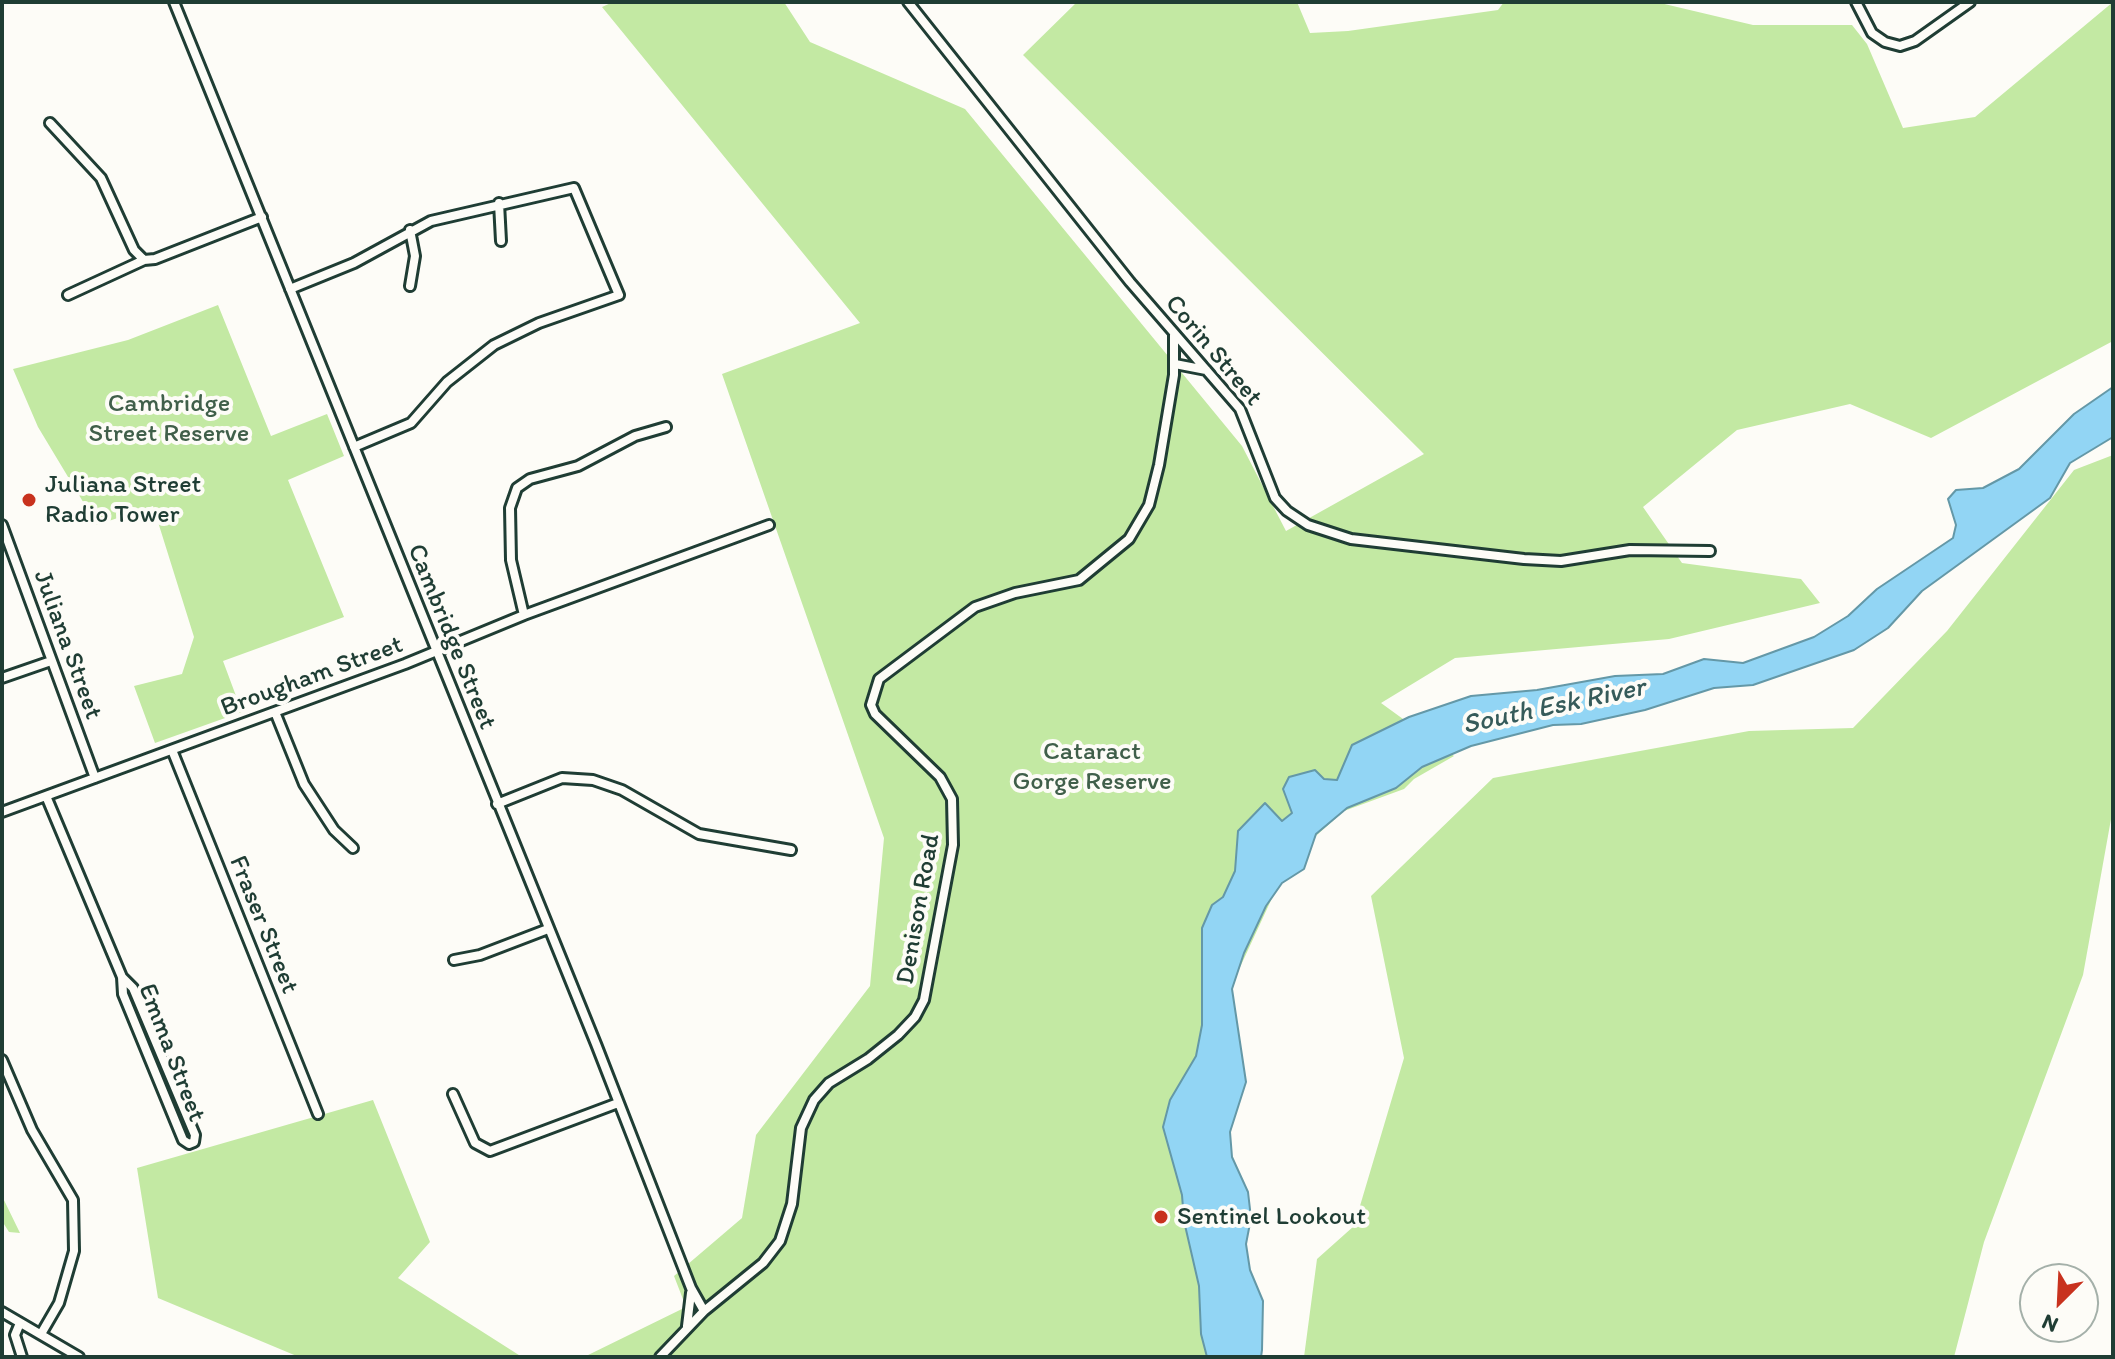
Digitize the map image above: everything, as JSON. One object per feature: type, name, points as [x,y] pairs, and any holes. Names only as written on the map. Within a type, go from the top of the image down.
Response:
[{"type":"street","name":"Cambridge Street","points":[[174,2],[691,1288],[704,1311]]},
{"type":"street","name":"Corin Street","points":[[908,2],[1174,335],[1240,409],[1250,427],[1275,498],[1308,525],[1375,542],[1561,561],[1630,550],[1710,551]]},
{"type":"street","points":[[1856,2],[1872,33],[1885,42],[1900,46],[1915,41],[1970,2]]},
{"type":"street","points":[[50,123],[101,178],[134,250],[144,260]]},
{"type":"street","points":[[290,289],[354,263],[410,230],[447,216],[574,188],[619,295],[539,323],[494,345],[453,376],[411,423],[354,447]]},
{"type":"street","points":[[499,203],[501,241]]},
{"type":"street","points":[[68,295],[144,260],[155,259],[262,217]]},
{"type":"street","points":[[410,230],[415,256],[410,286]]},
{"type":"street","name":"Denison Road","points":[[660,1357],[704,1311],[763,1263],[780,1241],[792,1204],[801,1128],[814,1100],[829,1083],[868,1059],[909,1024],[928,988],[936,925],[953,845],[952,799],[940,777],[875,714],[871,705],[879,679],[975,607],[1015,593],[1079,580],[1129,539],[1149,505],[1175,364],[1174,335]]},
{"type":"street","points":[[1175,364],[1206,370]]},
{"type":"street","points":[[524,615],[511,560],[510,508],[517,488],[530,479],[578,466],[635,436],[666,427]]},
{"type":"street","name":"Juliana Street","points":[[2,525],[95,778]]},
{"type":"street","name":"Brougham Street","points":[[2,812],[769,525]]},
{"type":"street","points":[[2,678],[51,661]]},
{"type":"street","points":[[275,712],[304,784],[334,830],[353,848]]},
{"type":"street","name":"Fraser Street","points":[[172,750],[318,1114]]},
{"type":"street","points":[[497,804],[562,778],[593,780],[622,790],[690,830],[791,850]]},
{"type":"street","name":"Emma Street","points":[[46,796],[122,977],[123,994],[183,1140],[189,1144],[194,1142],[195,1135],[133,988],[122,977]]},
{"type":"street","points":[[454,960],[480,955],[548,929]]},
{"type":"street","points":[[2,1060],[32,1130],[73,1200],[74,1251],[59,1303],[41,1334]]},
{"type":"street","points":[[453,1094],[475,1143],[490,1151],[618,1103]]},
{"type":"street","name":"Cambridge Street","points":[[684,1332],[692,1308],[691,1288]]},
{"type":"street","points":[[2,1312],[79,1357]]},
{"type":"street","points":[[20,1323],[15,1335],[22,1357]]},
{"type":"green space","name":"Cataract Gorge Reserve","points":[[613,2],[784,2],[810,42],[965,109],[1242,446],[1286,531],[1424,454],[1023,55],[1077,2],[1297,2],[1310,33],[1348,31],[1498,10],[1504,2],[1656,2],[1753,25],[1852,25],[1867,44],[1903,128],[1975,117],[2113,2],[2113,341],[1931,438],[1850,404],[1737,430],[1643,507],[1682,563],[1801,579],[1820,603],[1669,639],[1455,658],[1381,703],[1454,756],[1414,779],[1404,789],[1344,811],[1309,842],[1279,883],[1198,1058],[1246,1357],[584,1357],[686,1307],[674,1276],[742,1218],[756,1135],[870,986],[884,838],[722,374],[860,323],[602,7]]},
{"type":"green space","name":"Cambridge Street Reserve","points":[[218,305],[271,436],[327,414],[344,456],[288,480],[344,617],[223,661],[242,712],[155,743],[134,686],[182,674],[194,637],[153,506],[97,525],[38,427],[13,369],[128,340]]},
{"type":"green space","points":[[2113,455],[2113,808],[2083,975],[1984,1242],[1954,1357],[1304,1357],[1317,1259],[1354,1226],[1404,1058],[1371,896],[1493,778],[1749,731],[1853,728],[1947,631],[2074,470]]},
{"type":"green space","points":[[373,1100],[430,1242],[398,1278],[522,1357],[299,1357],[158,1298],[137,1168]]},
{"type":"green space","points":[[2,1196],[20,1233],[9,1232],[2,1221]]},
{"type":"water","name":"South Esk River","points":[[2113,387],[2113,437],[2070,463],[2050,498],[1922,591],[1888,628],[1854,650],[1753,685],[1714,688],[1645,710],[1581,724],[1553,725],[1471,746],[1422,767],[1396,788],[1347,808],[1316,834],[1304,869],[1282,883],[1266,906],[1244,953],[1232,989],[1246,1082],[1230,1132],[1232,1157],[1248,1192],[1251,1218],[1246,1244],[1250,1270],[1263,1301],[1261,1357],[1207,1357],[1201,1334],[1199,1286],[1184,1221],[1182,1195],[1163,1127],[1170,1100],[1196,1056],[1202,1025],[1202,928],[1212,905],[1223,897],[1235,871],[1238,831],[1265,803],[1282,821],[1292,813],[1283,789],[1289,777],[1315,770],[1324,779],[1337,780],[1352,745],[1409,717],[1471,696],[1537,690],[1615,676],[1663,674],[1704,659],[1743,663],[1814,637],[1848,616],[1877,589],[1953,538],[1956,525],[1948,499],[1956,490],[1983,488],[2019,469],[2074,414]]},
{"type":"place","name":"Juliana Street Radio Tower","points":[[29,500]]},
{"type":"place","name":"Sentinel Lookout","points":[[1161,1217]]}]
